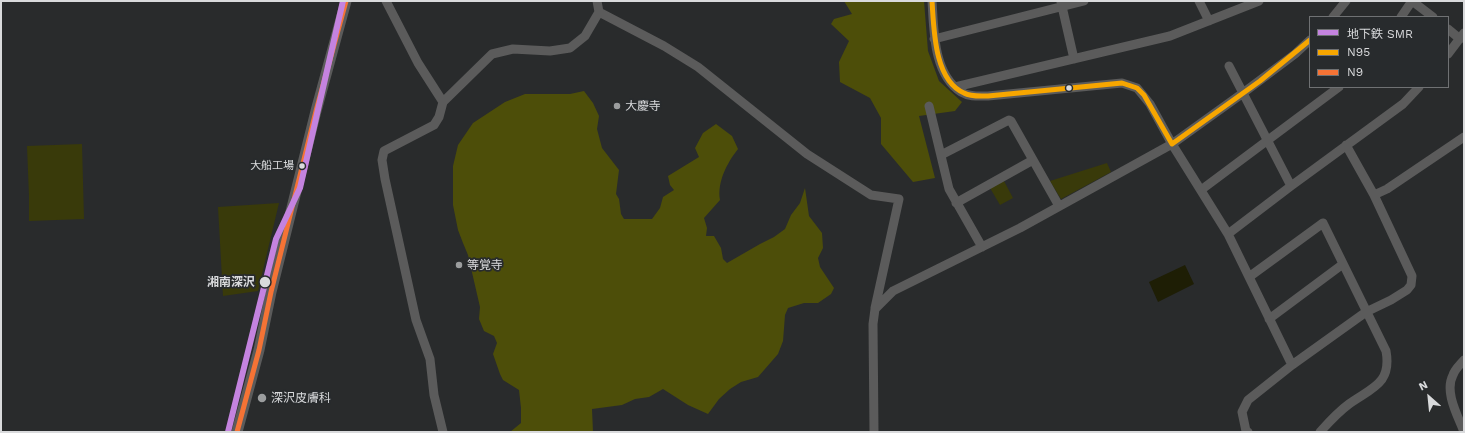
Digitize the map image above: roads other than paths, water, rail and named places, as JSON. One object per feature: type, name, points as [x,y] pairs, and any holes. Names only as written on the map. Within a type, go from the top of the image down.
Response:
[{"type":"street","points":[[238,432],[316,111],[346,1]]},
{"type":"street","points":[[386,1],[418,63],[443,102]]},
{"type":"street","points":[[444,432],[434,395],[430,359],[416,320],[385,179],[382,160],[384,151],[434,125],[440,117],[443,102],[492,54],[513,49],[550,52],[570,48],[585,36],[599,12],[596,1]]},
{"type":"street","points":[[932,1],[936,53],[947,76],[955,87],[962,92],[973,96],[988,96],[1122,83],[1137,88],[1144,95],[1172,144],[1228,234],[1292,365]]},
{"type":"street","points":[[934,38],[1061,4],[1084,1]]},
{"type":"street","points":[[1199,1],[1209,21]]},
{"type":"street","points":[[955,87],[1170,36],[1259,1]]},
{"type":"street","points":[[1333,16],[1346,1]]},
{"type":"street","points":[[1402,16],[1412,1],[1431,16]]},
{"type":"street","points":[[1061,4],[1074,58]]},
{"type":"street","points":[[599,12],[664,46],[698,67],[807,154],[864,191],[871,195],[899,199],[873,324],[874,432]]},
{"type":"street","points":[[1449,30],[1462,36],[1449,53]]},
{"type":"street","points":[[875,309],[893,291],[982,247],[1172,144],[1295,54],[1309,41]]},
{"type":"street","points":[[1229,66],[1291,186]]},
{"type":"street","points":[[1201,190],[1338,88]]},
{"type":"street","points":[[1228,234],[1403,104],[1418,88]]},
{"type":"street","points":[[929,106],[949,189],[982,247]]},
{"type":"street","points":[[941,155],[1008,120],[1011,120],[1059,206]]},
{"type":"street","points":[[1374,195],[1387,189],[1464,137]]},
{"type":"street","points":[[1248,432],[1246,431],[1242,412],[1248,400],[1292,365],[1366,312],[1391,300],[1407,290],[1412,281],[1412,276],[1374,195],[1346,146]]},
{"type":"street","points":[[956,202],[1033,160]]},
{"type":"street","points":[[1249,277],[1323,223],[1386,351],[1388,367],[1385,376],[1376,387],[1341,410],[1320,432]]},
{"type":"street","points":[[1269,319],[1343,264]]},
{"type":"street","points":[[1464,360],[1452,376],[1450,385],[1450,393],[1464,432]]},
{"type":"metro line","name":"SMR","points":[[228,432],[276,239],[300,188],[343,1]]},
{"type":"place","name":"大慶寺","points":[[617,106]]},
{"type":"place","name":"大船工場","points":[[302,166]]},
{"type":"place","name":"等覚寺","points":[[459,265]]},
{"type":"place","name":"湘南深沢","points":[[265,282]]},
{"type":"place","name":"深沢皮膚科","points":[[262,398]]}]
